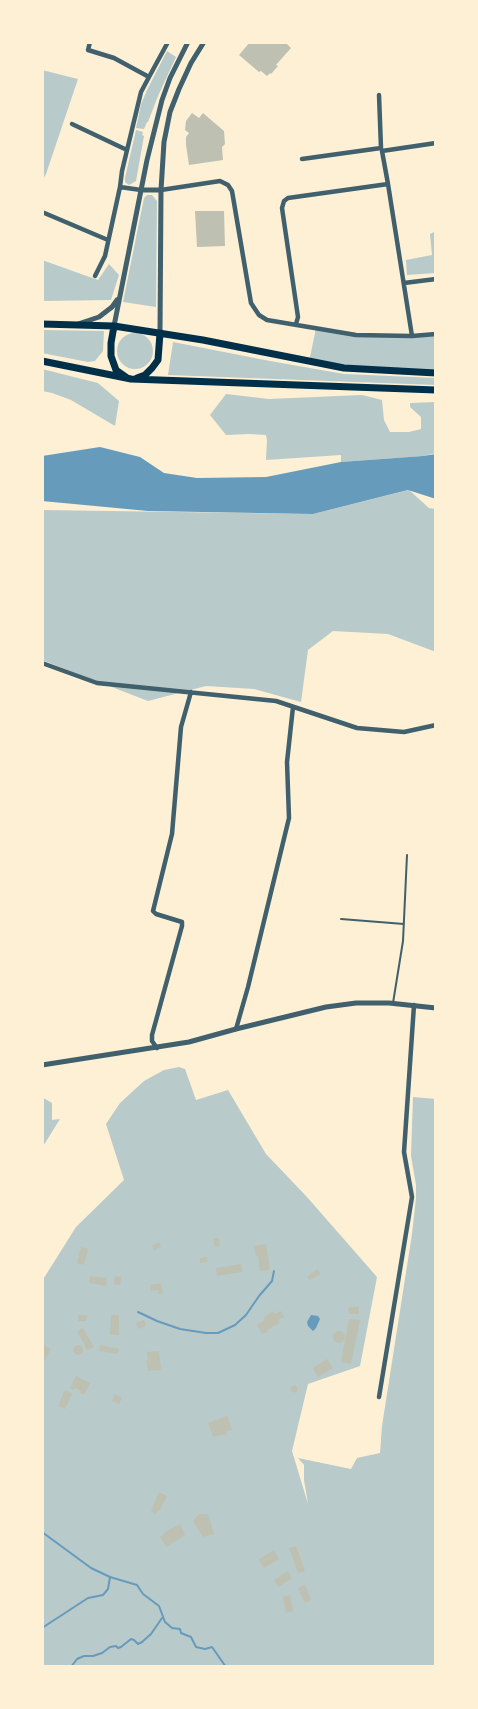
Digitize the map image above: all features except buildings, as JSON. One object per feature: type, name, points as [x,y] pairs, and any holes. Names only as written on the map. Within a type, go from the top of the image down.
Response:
[{"type":"main road","points":[[42,324],[114,326],[203,340],[344,368],[436,373]]},
{"type":"main road","points":[[114,326],[111,348],[113,365],[131,379],[139,378],[152,369],[158,360],[160,333]]},
{"type":"main road","points":[[42,361],[131,379],[436,390]]},
{"type":"street","points":[[90,42],[88,50],[114,58],[149,77]]},
{"type":"street","points":[[95,276],[105,256],[141,92],[168,42]]},
{"type":"street","points":[[114,326],[141,190],[162,100],[188,42]]},
{"type":"street","points":[[160,333],[161,189],[164,142],[170,112],[185,76],[204,42]]},
{"type":"street","points":[[379,95],[381,149],[412,336]]},
{"type":"street","points":[[72,124],[127,150]]},
{"type":"street","points":[[302,159],[436,143]]},
{"type":"street","points":[[120,187],[141,190],[161,189],[220,181],[228,185],[232,191],[250,303],[259,315],[267,320],[356,335],[436,334]]},
{"type":"street","points":[[296,324],[298,317],[282,208],[284,201],[288,198],[388,184]]},
{"type":"street","points":[[42,212],[108,240]]},
{"type":"street","points":[[404,283],[436,279]]},
{"type":"street","points":[[78,324],[99,317],[112,307],[120,293]]},
{"type":"street","points":[[42,663],[97,683],[276,700],[357,728],[404,732],[436,725]]},
{"type":"street","points":[[157,1048],[152,1041],[152,1035],[182,922],[153,911],[172,834],[181,728],[191,692]]},
{"type":"street","points":[[236,1029],[289,818],[287,762],[293,707]]},
{"type":"street","points":[[42,1065],[189,1042],[326,1007],[356,1003],[393,1003],[436,1008]]},
{"type":"street","points":[[379,1397],[412,1197],[404,1152],[414,1005]]},
{"type":"lane","points":[[393,1003],[403,941],[407,855]]},
{"type":"lane","points":[[341,919],[404,924]]},
{"type":"shaded area","points":[[167,51],[176,57],[148,122],[144,129],[136,128],[141,104]]},
{"type":"shaded area","points":[[42,70],[78,79],[42,181]]},
{"type":"shaded area","points":[[136,130],[143,132],[144,136],[136,181],[129,185],[125,182],[125,178]]},
{"type":"shaded area","points":[[152,195],[157,201],[156,307],[123,302],[144,198]]},
{"type":"shaded area","points":[[436,231],[436,273],[407,275],[406,260],[432,255],[430,234]]},
{"type":"shaded area","points":[[42,260],[98,280],[109,264],[119,275],[111,300],[42,301]]},
{"type":"shaded area","points":[[316,328],[356,335],[391,336],[436,333],[436,373],[309,362]]},
{"type":"shaded area","points":[[42,330],[104,331],[103,351],[95,361],[88,362],[42,353]]},
{"type":"shaded area","points":[[135,333],[148,338],[153,351],[148,364],[135,369],[122,364],[117,351],[122,338]]},
{"type":"shaded area","points":[[173,342],[344,374],[436,378],[436,385],[168,375]]},
{"type":"shaded area","points":[[42,369],[98,383],[119,401],[115,426],[71,400],[42,391]]},
{"type":"shaded area","points":[[226,394],[269,399],[362,395],[382,400],[384,420],[390,432],[409,432],[421,429],[421,417],[410,407],[410,403],[436,402],[436,453],[341,462],[341,455],[266,460],[266,435],[226,435],[210,415]]},
{"type":"shaded area","points":[[409,490],[429,508],[436,509],[436,652],[388,634],[333,631],[308,650],[301,702],[254,689],[206,686],[148,701],[42,660],[42,510],[313,514]]},
{"type":"shaded area","points":[[179,1067],[185,1069],[196,1100],[228,1090],[266,1154],[377,1277],[360,1366],[308,1384],[292,1451],[308,1504],[304,1465],[298,1458],[351,1469],[357,1458],[380,1453],[416,1198],[411,1156],[413,1097],[436,1099],[436,1667],[42,1667],[42,1281],[76,1227],[124,1180],[106,1124],[120,1103],[144,1081],[164,1070]]},
{"type":"shaded area","points":[[42,1097],[52,1103],[52,1120],[60,1119],[42,1148]]},
{"type":"water","points":[[100,447],[140,457],[164,473],[197,478],[266,477],[341,462],[436,454],[436,499],[408,490],[313,514],[148,511],[42,501],[42,456]]},
{"type":"water","points":[[311,1315],[318,1316],[320,1319],[313,1331],[307,1322]]},
{"type":"waterway","points":[[138,1312],[180,1329],[218,1333],[235,1325],[246,1315],[272,1281],[274,1271]]},
{"type":"waterway","points":[[42,1532],[91,1568],[110,1577],[137,1585],[143,1594],[159,1606],[165,1622],[191,1637],[196,1647],[205,1649],[212,1647],[226,1667]]},
{"type":"waterway","points":[[42,1628],[88,1598],[103,1595],[108,1589],[110,1577]]},
{"type":"waterway","points":[[71,1667],[77,1659],[102,1653],[110,1647],[121,1647],[131,1639],[138,1644],[142,1642],[162,1618]]}]
